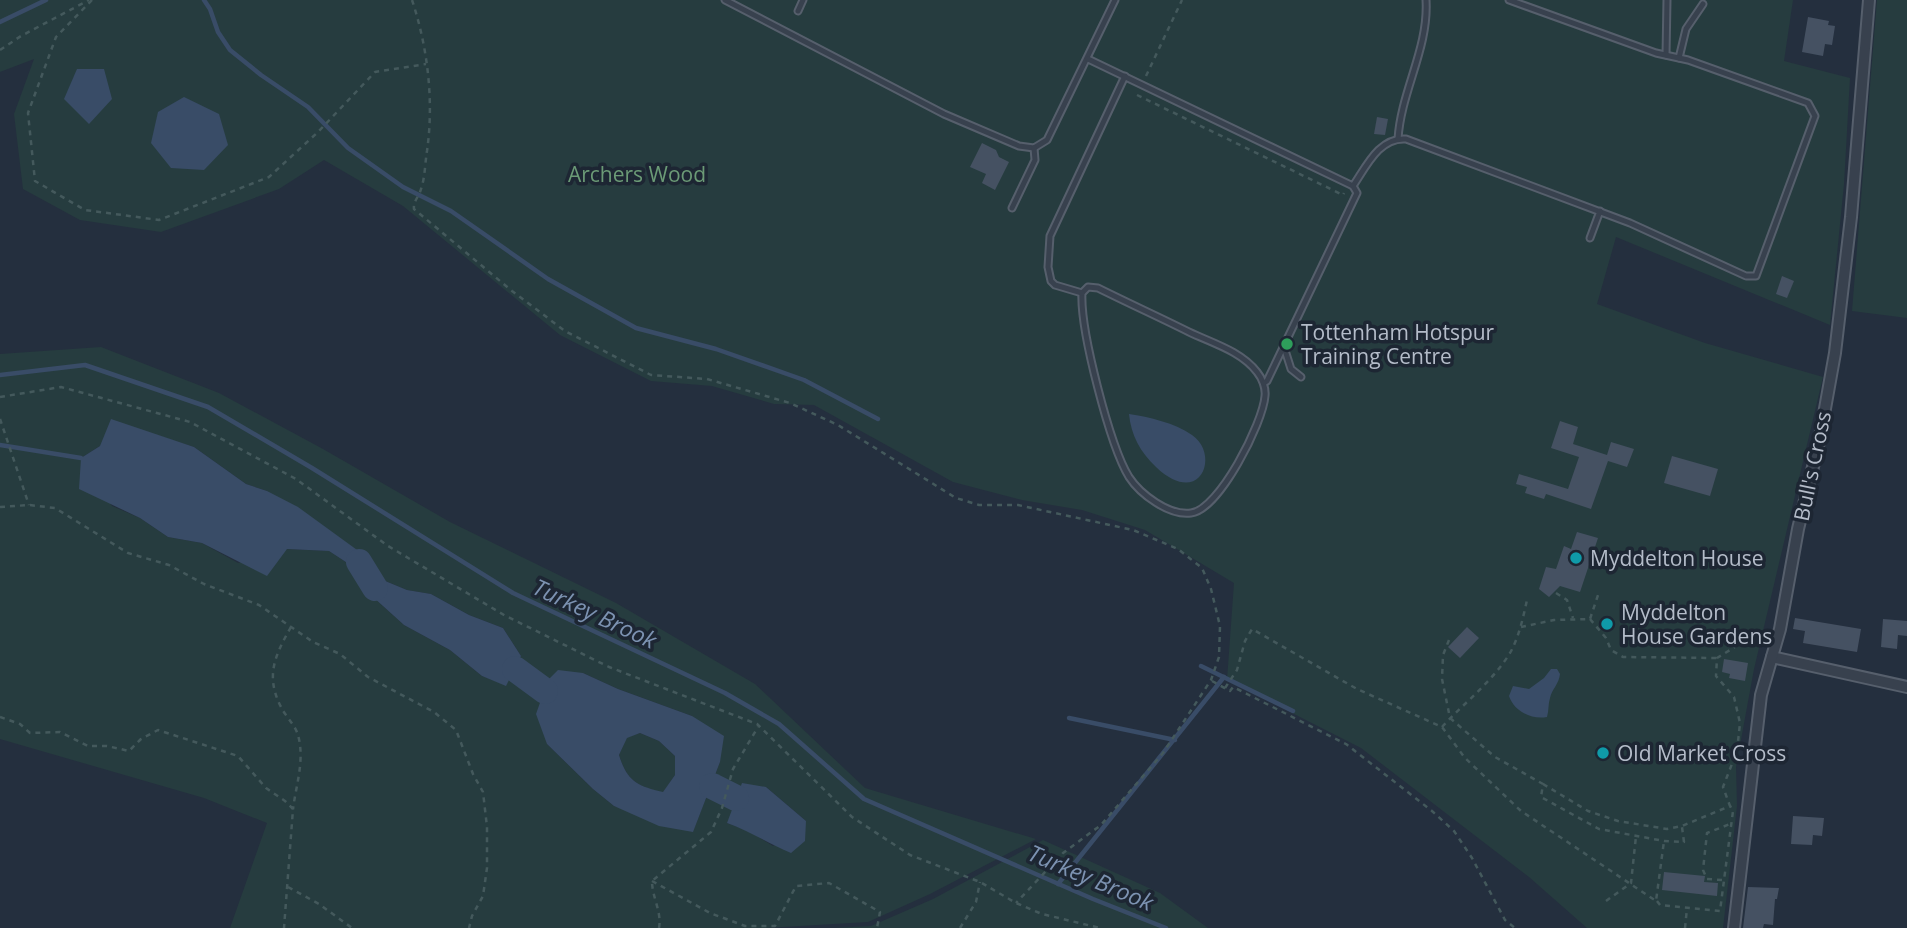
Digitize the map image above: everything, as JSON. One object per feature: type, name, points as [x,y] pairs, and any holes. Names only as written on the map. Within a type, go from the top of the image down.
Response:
[{"type":"street","name":"Bull's Cross","points":[[1734,928],[1750,810],[1752,763],[1761,695],[1780,629],[1835,353],[1851,218],[1869,0]]},
{"type":"street","points":[[1772,657],[1907,687]]},
{"type":"lane","points":[[725,0],[944,114],[1019,146],[1034,148],[1047,140],[1115,0]]},
{"type":"lane","points":[[798,10],[803,0]]},
{"type":"lane","points":[[1398,139],[1399,121],[1427,21],[1426,0]]},
{"type":"lane","points":[[1353,186],[1374,155],[1385,145],[1398,139],[1406,139],[1600,211],[1746,276],[1756,276],[1815,116],[1808,103],[1509,0]]},
{"type":"lane","points":[[1666,55],[1667,0]]},
{"type":"lane","points":[[1679,58],[1686,29],[1703,4]]},
{"type":"lane","points":[[1088,59],[1353,186],[1357,193],[1284,347],[1264,383]]},
{"type":"lane","points":[[1082,293],[1055,285],[1051,281],[1048,267],[1051,236],[1125,76]]},
{"type":"lane","points":[[1012,208],[1035,160],[1034,148]]},
{"type":"lane","points":[[1590,238],[1600,211]]},
{"type":"lane","points":[[1088,287],[1098,288],[1238,355],[1258,372],[1266,394],[1255,428],[1233,470],[1209,504],[1201,510],[1186,514],[1160,504],[1148,497],[1131,480],[1116,447],[1097,380],[1082,293],[1088,287]]},
{"type":"lane","points":[[1284,347],[1291,369],[1301,377]]},
{"type":"path","points":[[0,50],[21,36],[91,0]]},
{"type":"path","points":[[91,0],[56,37],[28,113],[35,181],[85,210],[159,220],[269,177],[318,132],[375,72],[426,64]]},
{"type":"path","points":[[412,0],[419,22],[426,64],[431,120],[421,189],[414,209],[512,291],[565,331],[651,376],[707,379],[790,403],[838,425],[956,498],[979,505],[1018,505],[1133,530],[1178,549],[1202,568],[1211,589],[1220,625],[1219,657],[1211,678],[1163,753],[1101,825],[1063,853],[1016,904]]},
{"type":"path","points":[[0,397],[61,387],[190,422],[296,479],[388,546],[504,615],[609,667],[758,726],[852,817],[910,855],[981,882],[1016,904],[1042,914],[1080,921],[1100,928]]},
{"type":"path","points":[[0,419],[29,505]]},
{"type":"path","points":[[0,507],[29,505],[55,508],[128,553],[169,565],[204,584],[259,605],[313,642],[340,654],[368,677],[433,712],[456,730],[483,792],[487,827],[487,868],[483,896],[469,928]]},
{"type":"path","points":[[1556,593],[1567,600],[1573,618]]},
{"type":"path","points":[[1590,619],[1598,595]]},
{"type":"path","points":[[1442,727],[1471,700],[1511,652],[1521,627],[1527,600]]},
{"type":"path","points":[[1521,627],[1573,618],[1590,619],[1606,638],[1611,650],[1623,657],[1717,658],[1735,647]]},
{"type":"path","points":[[284,928],[293,809],[302,760],[297,733],[281,708],[272,687],[274,664],[291,627]]},
{"type":"path","points":[[1225,688],[1237,670],[1245,641],[1252,629],[1357,689],[1442,727],[1465,758],[1521,811],[1660,905],[1720,911],[1733,811],[1723,787],[1737,751],[1740,723],[1734,697],[1716,676],[1717,658]]},
{"type":"path","points":[[1448,640],[1443,655],[1442,679],[1450,718],[1495,757],[1588,811],[1618,821],[1667,829],[1682,826],[1730,806]]},
{"type":"path","points":[[1211,678],[1230,691],[1233,687],[1346,744],[1432,811],[1454,831],[1472,858],[1505,920],[1515,928]]},
{"type":"path","points":[[0,717],[20,724],[30,733],[60,732],[88,746],[107,746],[118,751],[129,751],[141,739],[158,730],[238,756],[266,788],[293,809]]},
{"type":"path","points":[[652,881],[711,832],[722,808],[733,769],[758,726]]},
{"type":"path","points":[[1543,784],[1541,797],[1600,829],[1684,842],[1682,826]]},
{"type":"path","points":[[1723,880],[1707,879],[1703,870],[1707,833],[1730,824]]},
{"type":"path","points":[[1606,901],[1631,883],[1636,836]]},
{"type":"path","points":[[1656,901],[1664,841]]},
{"type":"path","points":[[652,881],[652,895],[661,918],[659,928]]},
{"type":"path","points":[[652,881],[710,913],[745,926],[775,926],[796,886],[829,883],[880,912],[877,928]]},
{"type":"path","points":[[960,928],[975,902],[981,882]]},
{"type":"path","points":[[287,886],[319,904],[352,928]]},
{"type":"path","points":[[1685,928],[1687,908]]},
{"type":"green space","name":"Archers Wood","points":[[0,0],[1793,0],[1784,61],[1850,78],[1844,184],[1830,325],[1616,237],[1597,304],[1705,343],[1823,377],[1754,669],[1736,767],[1737,806],[1723,928],[1587,928],[1529,877],[1361,748],[1227,680],[1234,583],[1145,530],[1082,510],[1022,500],[953,482],[814,405],[774,404],[712,386],[651,381],[560,335],[403,206],[324,160],[279,189],[161,232],[80,220],[23,189],[14,114],[34,59],[0,72]]},
{"type":"green space","points":[[1877,0],[1907,0],[1907,318],[1852,311]]},
{"type":"green space","points":[[101,347],[219,393],[450,522],[616,603],[755,684],[865,788],[1036,839],[930,894],[868,922],[766,928],[230,928],[267,823],[204,798],[0,739],[0,354]],"holes":[[[156,435],[194,447],[246,484],[267,491],[355,568],[329,551],[287,549],[238,563],[202,543],[168,537],[140,518],[112,506],[81,458],[100,446]],[[378,578],[407,590],[431,594],[469,615],[503,628],[521,656],[506,685],[482,676],[450,650],[404,625],[373,597]],[[583,673],[692,716],[720,762],[693,831],[614,806],[547,744]],[[766,787],[806,821],[773,846],[749,831],[727,823]]]},
{"type":"green space","points":[[640,733],[659,741],[675,756],[675,775],[663,793],[634,781],[622,764],[619,755],[627,737]]},
{"type":"green space","points":[[1043,840],[1160,893],[1208,928],[834,928],[871,926],[933,899]]},
{"type":"water","points":[[77,69],[104,69],[112,99],[89,124],[64,99]]},
{"type":"water","points":[[184,97],[219,114],[228,145],[204,170],[171,168],[151,143],[158,112]]},
{"type":"water","points":[[1129,414],[1170,424],[1192,435],[1201,444],[1205,454],[1205,465],[1201,474],[1194,481],[1184,483],[1171,479],[1156,467],[1137,443]]},
{"type":"water","points":[[111,419],[194,447],[246,484],[298,507],[364,555],[355,568],[329,551],[287,549],[267,576],[202,543],[168,537],[140,518],[79,489],[81,458],[100,446]]},
{"type":"water","points":[[378,578],[407,590],[431,594],[469,615],[503,628],[521,656],[506,686],[482,676],[450,650],[404,625],[373,597]]},
{"type":"water","points":[[1551,669],[1557,669],[1560,674],[1551,695],[1547,717],[1529,716],[1519,710],[1509,696],[1513,686],[1529,689]]},
{"type":"water","points":[[558,670],[583,673],[692,716],[724,736],[720,762],[693,832],[659,826],[614,806],[547,744],[536,714],[548,680]],"holes":[[[640,733],[659,741],[675,756],[675,775],[663,792],[634,781],[619,755],[627,738]]]},
{"type":"water","points":[[742,783],[766,787],[806,821],[805,841],[791,853],[727,823]]},
{"type":"building","points":[[1808,17],[1829,21],[1828,25],[1835,26],[1832,45],[1825,44],[1823,56],[1802,52]]},
{"type":"building","points":[[1377,117],[1388,119],[1385,135],[1374,134]]},
{"type":"building","points":[[982,143],[996,150],[999,157],[1009,162],[995,190],[982,183],[986,174],[970,167]]},
{"type":"building","points":[[1782,276],[1794,281],[1787,298],[1776,294]]},
{"type":"building","points":[[1560,421],[1578,427],[1573,444],[1607,455],[1611,442],[1634,449],[1627,467],[1608,461],[1591,509],[1546,494],[1544,499],[1525,493],[1527,487],[1516,484],[1519,474],[1568,489],[1579,457],[1551,448]]},
{"type":"building","points":[[1672,456],[1718,469],[1710,496],[1664,483]]},
{"type":"building","name":"Myddelton House","points":[[1577,532],[1598,538],[1580,592],[1560,586],[1549,597],[1539,589],[1546,567],[1556,569],[1564,546],[1571,549]]},
{"type":"building","points":[[1795,618],[1861,629],[1857,652],[1803,643],[1805,631],[1793,629]]},
{"type":"building","points":[[1883,619],[1907,621],[1907,636],[1898,635],[1897,649],[1881,647]]},
{"type":"building","points":[[1467,627],[1479,638],[1460,658],[1448,647]]},
{"type":"building","points":[[1724,659],[1748,663],[1745,681],[1729,678],[1730,674],[1722,672]]},
{"type":"building","points":[[1793,816],[1824,818],[1822,836],[1813,835],[1812,845],[1791,844]]},
{"type":"building","points":[[1664,872],[1705,876],[1704,882],[1718,883],[1717,896],[1662,890]]},
{"type":"building","points":[[1748,887],[1779,888],[1775,899],[1773,925],[1743,928]]},
{"type":"waterway","points":[[0,22],[46,0]]},
{"type":"waterway","points":[[204,0],[218,32],[230,50],[308,107],[348,148],[403,187],[451,211],[548,279],[636,328],[716,349],[804,380],[878,419]]},
{"type":"waterway","name":"Turkey Brook","points":[[0,375],[85,365],[208,407],[513,593],[725,693],[779,724],[864,799],[1166,928]]},
{"type":"waterway","points":[[0,445],[81,458]]},
{"type":"waterway","points":[[359,562],[375,588]]},
{"type":"waterway","points":[[1201,666],[1293,711]]},
{"type":"waterway","points":[[515,669],[545,691]]},
{"type":"waterway","points":[[1058,884],[1224,677]]},
{"type":"waterway","points":[[1069,718],[1175,740]]},
{"type":"waterway","points":[[712,786],[736,798]]},
{"type":"place","name":"Tottenham Hotspur Training Centre","points":[[1287,344]]},
{"type":"place","name":"Myddelton House","points":[[1576,558]]},
{"type":"place","name":"Myddelton House Gardens","points":[[1607,624]]},
{"type":"place","name":"Old Market Cross","points":[[1603,753]]}]
